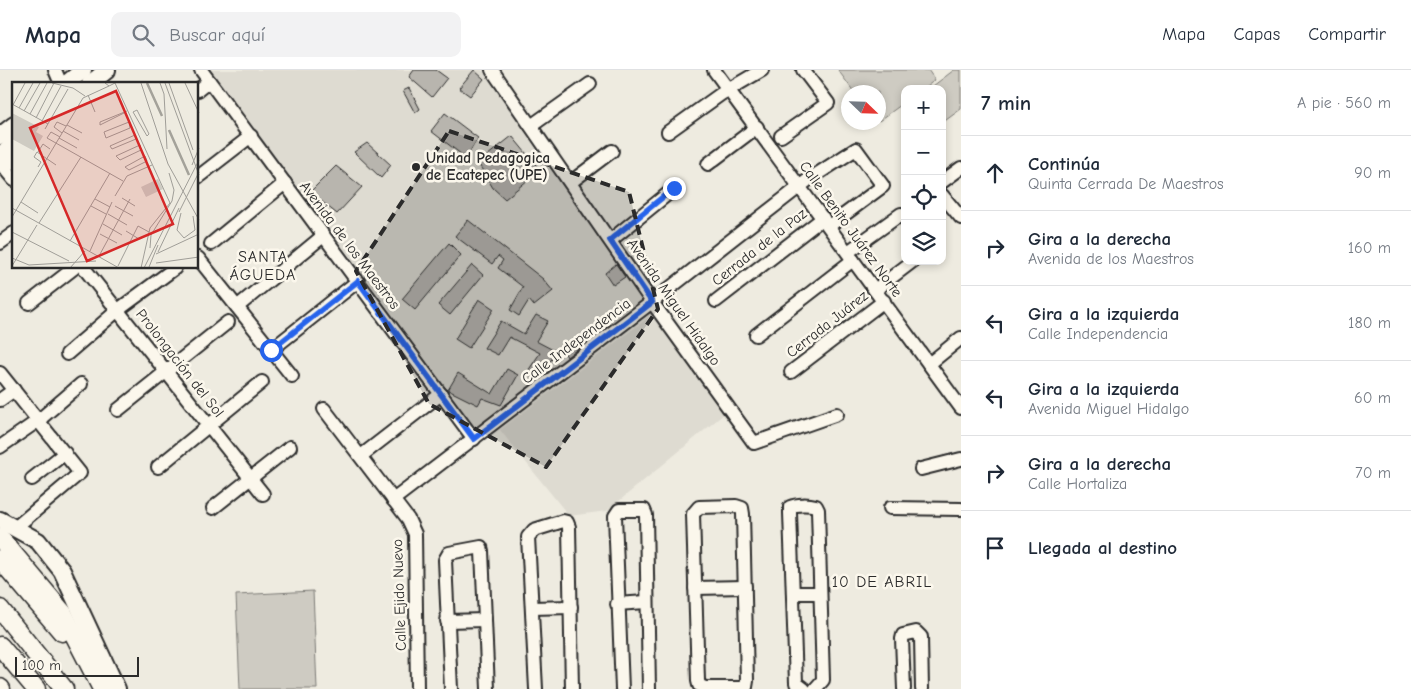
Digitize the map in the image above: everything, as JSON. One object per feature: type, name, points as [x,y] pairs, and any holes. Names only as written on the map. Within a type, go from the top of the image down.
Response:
[{"type":"highway","points":[[0,538],[63,613],[102,689]]},
{"type":"highway","points":[[0,549],[46,603],[90,689]]},
{"type":"highway","points":[[0,559],[62,632]]},
{"type":"highway","points":[[0,609],[64,689]]},
{"type":"highway","points":[[0,627],[52,689]]},
{"type":"highway","points":[[0,646],[36,689]]},
{"type":"main road","points":[[68,82],[83,70]]},
{"type":"main road","points":[[92,82],[107,70]]},
{"type":"main road","points":[[5,149],[12,130]]},
{"type":"main road","points":[[0,520],[38,541],[62,571],[117,689]]},
{"type":"street","points":[[55,70],[60,82]]},
{"type":"street","points":[[74,82],[89,70]]},
{"type":"street","points":[[87,82],[102,70]]},
{"type":"street","name":"Avenida de los Maestros","points":[[201,70],[474,439]]},
{"type":"street","name":"Avenida Miguel Hidalgo","points":[[492,70],[652,302],[754,443],[837,414]]},
{"type":"street","name":"Calle Benito Juárez Norte","points":[[714,70],[961,408]]},
{"type":"street","points":[[668,132],[762,70]]},
{"type":"street","points":[[781,136],[828,103],[803,70]]},
{"type":"street","points":[[199,89],[209,81]]},
{"type":"street","points":[[531,126],[590,84]]},
{"type":"street","points":[[708,164],[757,127]]},
{"type":"street","points":[[12,134],[5,149],[12,173]]},
{"type":"street","points":[[199,176],[251,136]]},
{"type":"street","name":"Calle Independencia","points":[[394,500],[800,187],[856,149],[883,186],[826,222]]},
{"type":"street","points":[[571,182],[612,151]]},
{"type":"street","points":[[946,179],[961,168]]},
{"type":"street","points":[[211,244],[285,184]]},
{"type":"street","points":[[610,240],[674,188]]},
{"type":"street","points":[[946,200],[961,218]]},
{"type":"street","points":[[756,335],[901,214]]},
{"type":"street","name":"Cerrada de la Paz","points":[[716,301],[826,222]]},
{"type":"street","points":[[0,243],[12,234]]},
{"type":"street","points":[[237,307],[323,236]]},
{"type":"street","points":[[199,259],[292,376]]},
{"type":"street","points":[[876,290],[908,265]]},
{"type":"street","points":[[28,303],[73,269]]},
{"type":"street","name":"Prolongación del Sol","points":[[85,269],[262,494]]},
{"type":"street","points":[[67,354],[118,310],[174,269]]},
{"type":"street","points":[[271,350],[358,281]]},
{"type":"street","name":"Cerrada Juárez","points":[[791,372],[884,301]]},
{"type":"street","points":[[118,410],[228,322]]},
{"type":"street","points":[[929,364],[961,338]]},
{"type":"street","points":[[0,373],[80,473],[16,528]]},
{"type":"street","points":[[158,467],[262,382]]},
{"type":"street","points":[[0,447],[38,420],[81,384]]},
{"type":"street","points":[[0,400],[14,390]]},
{"type":"street","points":[[361,456],[440,394]]},
{"type":"street","name":"Calle Ejido Nuevo","points":[[324,410],[408,519],[414,534],[417,689]]},
{"type":"street","points":[[213,508],[290,447]]},
{"type":"street","points":[[32,479],[65,452]]},
{"type":"street","points":[[921,469],[961,459]]},
{"type":"street","points":[[804,689],[796,683],[790,513],[790,507],[794,505],[812,505],[816,506],[818,510],[823,680],[814,689]]},
{"type":"street","points":[[736,506],[742,508],[745,587],[746,687],[704,688],[699,685],[698,681],[695,588],[693,514],[699,507],[736,506]]},
{"type":"street","points":[[622,689],[617,604],[615,516],[619,510],[639,508],[644,510],[646,515],[649,689]]},
{"type":"street","points":[[890,508],[961,509]]},
{"type":"street","points":[[536,689],[528,537],[534,530],[563,521],[567,522],[569,527],[572,689]]},
{"type":"street","points":[[451,689],[446,556],[476,546],[481,547],[482,551],[488,689]]},
{"type":"street","points":[[695,588],[745,587]]},
{"type":"street","points":[[793,593],[820,593]]},
{"type":"street","points":[[617,604],[646,602]]},
{"type":"street","points":[[532,608],[570,607]]},
{"type":"street","points":[[447,620],[485,620]]},
{"type":"street","points":[[916,632],[921,636],[922,689],[904,689],[902,639],[903,635],[916,632]]},
{"type":"highlighted area","points":[[449,131],[629,192],[658,309],[546,467],[429,404],[356,271]]},
{"type":"shaded area","name":"Unidad Pedagogica de Ecatepec (UPE)","points":[[211,70],[482,70],[642,302],[477,429]]},
{"type":"shaded area","points":[[838,70],[928,70],[935,80],[928,85],[901,85],[901,105],[886,116],[886,85],[849,85]]},
{"type":"shaded area","points":[[954,70],[961,70],[961,109],[946,120],[946,85],[934,85]]},
{"type":"shaded area","points":[[654,313],[724,414],[607,511],[569,516],[500,430]]},
{"type":"shaded area","points":[[313,591],[317,689],[240,689],[236,595]]},
{"type":"building","points":[[414,70],[436,70],[447,78],[432,97],[409,77]]},
{"type":"building","points":[[474,70],[484,79],[470,96],[459,88]]},
{"type":"building","points":[[409,88],[420,109],[415,113],[403,91]]},
{"type":"building","points":[[445,113],[478,138],[466,158],[431,131]]},
{"type":"building","points":[[512,136],[540,170],[505,199],[493,188],[478,163]]},
{"type":"building","points":[[367,143],[391,165],[381,178],[354,152]]},
{"type":"building","points":[[336,166],[362,187],[337,214],[310,192]]},
{"type":"building","points":[[468,220],[543,279],[553,291],[534,306],[529,300],[519,316],[510,310],[523,287],[498,268],[503,260],[498,256],[492,264],[455,236]]},
{"type":"building","points":[[449,243],[461,255],[415,310],[402,299]]},
{"type":"building","points":[[616,264],[625,277],[613,285],[605,273]]},
{"type":"building","points":[[472,265],[483,275],[450,315],[438,305]]},
{"type":"building","points":[[479,299],[494,309],[469,348],[455,339]]},
{"type":"building","points":[[536,315],[548,321],[536,341],[557,352],[537,379],[526,374],[540,353],[509,337],[498,355],[484,348],[501,321],[524,334]]},
{"type":"building","points":[[581,338],[585,343],[567,357],[563,350]]},
{"type":"building","points":[[507,369],[518,375],[501,405],[482,398],[478,405],[448,390],[458,373],[492,394]]},
{"type":"place","name":"Unidad Pedagogica de Ecatepec (UPE)","points":[[416,167]]},
{"type":"district","name":"SANTA ÁGUEDA","points":[[263,265]]},
{"type":"district","name":"10 DE ABRIL","points":[[882,581]]},
{"type":"route","points":[[271,350],[358,281],[474,439],[652,302],[610,240],[674,188]]}]
